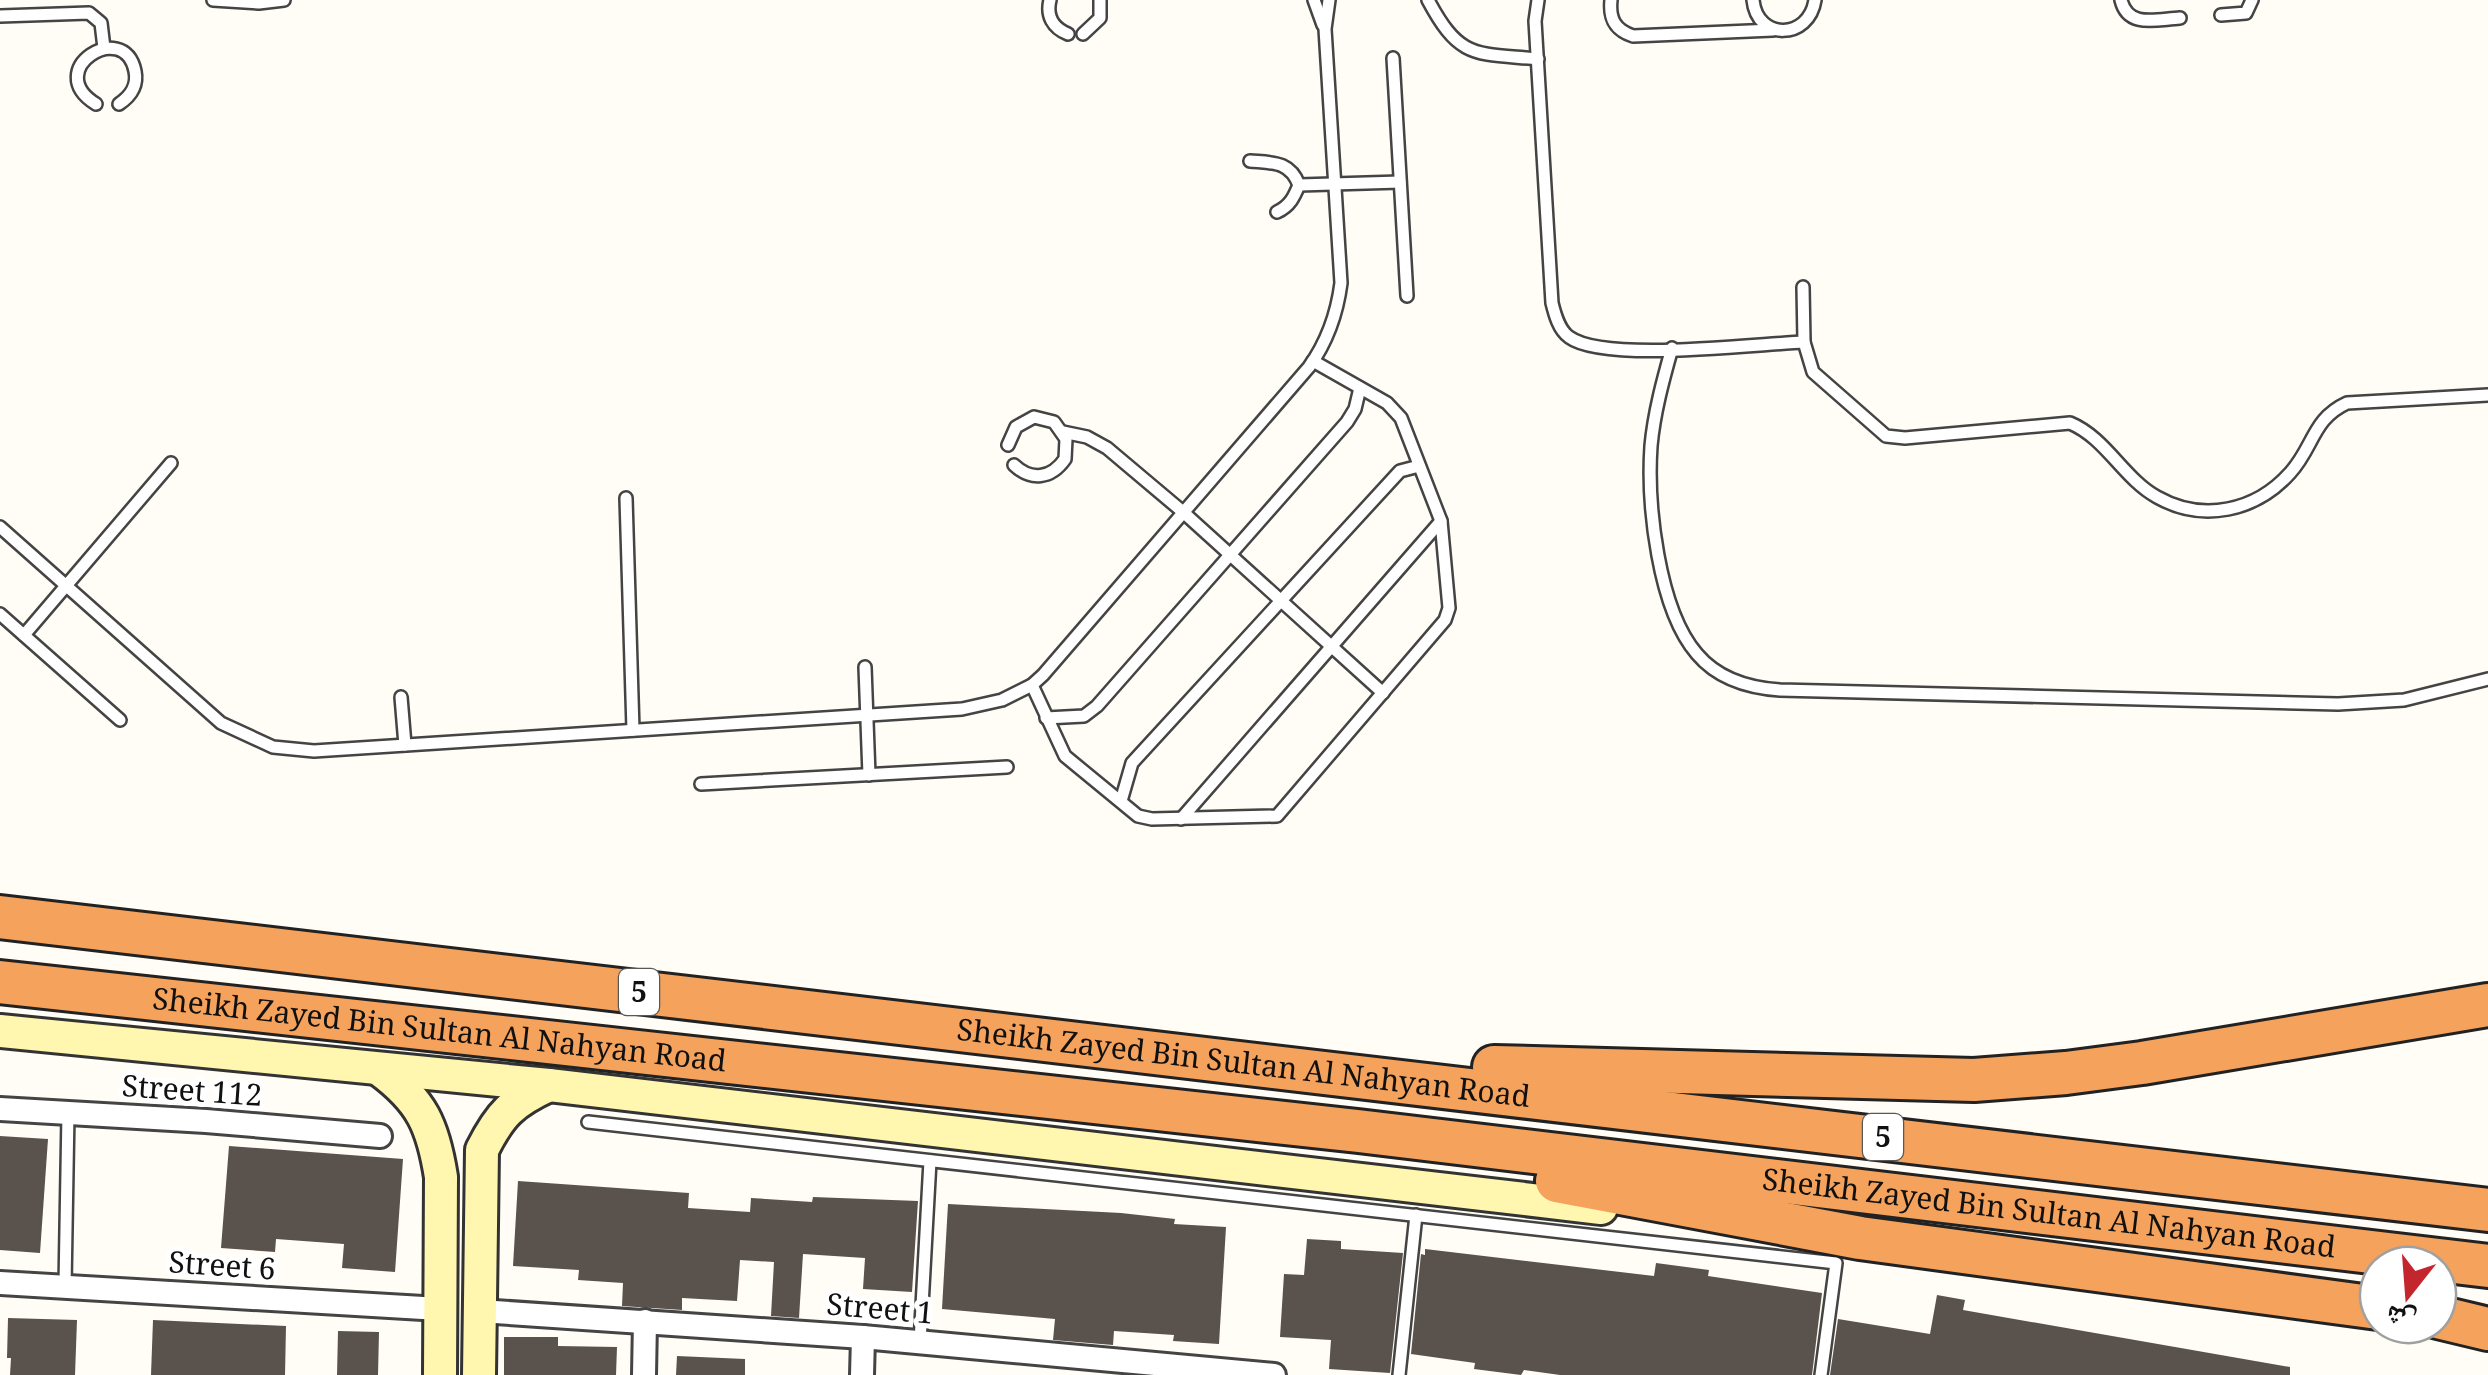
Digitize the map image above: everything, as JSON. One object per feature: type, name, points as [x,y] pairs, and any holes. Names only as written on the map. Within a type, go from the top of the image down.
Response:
[{"type":"highway","points":[[0,902],[120,930]]},
{"type":"highway","name":"Sheikh Zayed Bin Sultan Al Nahyan Road","points":[[0,917],[2488,1210]]},
{"type":"highway","name":"Sheikh Zayed Bin Sultan Al Nahyan Road","points":[[0,982],[1358,1131],[2488,1266]]},
{"type":"highway","points":[[1279,1065],[1617,1068],[1974,1080],[2066,1073],[2272,1043],[2488,1005]]},
{"type":"highway","points":[[2272,1043],[2445,1031],[2488,1032]]},
{"type":"highway","points":[[1358,1131],[1430,1157],[1860,1238],[2358,1305]]},
{"type":"highway","points":[[2458,1321],[2488,1326]]},
{"type":"main road","points":[[0,1032],[549,1084],[1860,1238]]},
{"type":"main road","points":[[380,1070],[404,1088],[423,1111],[437,1152],[441,1177],[440,1375]]},
{"type":"main road","points":[[479,1375],[482,1150],[496,1121],[520,1098],[549,1084]]},
{"type":"main road","points":[[437,1152],[442,1140],[465,1132],[476,1138],[482,1150]]},
{"type":"street","name":"Street 112","points":[[0,1109],[206,1120],[380,1136]]},
{"type":"street","name":"Street 6","points":[[0,1284],[440,1309]]},
{"type":"street","name":"Street 1","points":[[480,1310],[920,1342],[1081,1366],[1274,1375]]},
{"type":"street","points":[[644,1375],[645,1321]]},
{"type":"street","points":[[862,1375],[863,1337]]},
{"type":"lane","points":[[213,0],[284,0]]},
{"type":"lane","points":[[1050,0],[1050,19],[1068,34]]},
{"type":"lane","points":[[1083,34],[1100,18],[1100,0]]},
{"type":"lane","points":[[1314,0],[1325,29]]},
{"type":"lane","points":[[0,527],[222,723],[258,742],[289,750],[867,716],[1002,700],[1032,685],[1313,361],[1333,322],[1341,283],[1325,29],[1328,0]]},
{"type":"lane","points":[[1428,0],[1449,34],[1472,52],[1538,60]]},
{"type":"lane","points":[[1538,0],[1535,22],[1552,303],[1568,336],[1611,351],[1804,342]]},
{"type":"lane","points":[[1611,0],[1610,14],[1616,26],[1633,36],[1782,32],[1808,20],[1815,0]]},
{"type":"lane","points":[[1753,0],[1758,18],[1773,30]]},
{"type":"lane","points":[[2121,0],[2125,12],[2136,20],[2180,18]]},
{"type":"lane","points":[[2222,15],[2246,13],[2252,0]]},
{"type":"lane","points":[[0,16],[90,13],[101,23],[104,48]]},
{"type":"lane","points":[[96,104],[81,92],[78,73],[86,56],[104,48],[122,52],[134,66],[136,84],[119,104]]},
{"type":"lane","points":[[1393,58],[1408,296]]},
{"type":"lane","points":[[1250,162],[1282,164],[1293,170],[1299,184]]},
{"type":"lane","points":[[1299,184],[1400,182]]},
{"type":"lane","points":[[1277,212],[1286,208],[1299,184]]},
{"type":"lane","points":[[1804,287],[1804,342],[1813,372],[1886,436],[1905,438],[2070,423],[2083,428],[2131,478],[2158,498],[2190,508],[2228,512],[2254,502],[2290,473],[2330,411],[2347,403],[2488,395]]},
{"type":"lane","points":[[1672,348],[1651,446],[1650,496],[1656,545],[1668,594],[1687,639],[1711,668],[1744,684],[1780,690],[2338,704],[2404,700],[2488,680]]},
{"type":"lane","points":[[1032,685],[1065,756],[1138,816],[1278,816],[1445,620],[1449,608],[1442,520],[1401,418],[1387,404],[1313,361]]},
{"type":"lane","points":[[1046,718],[1084,716],[1096,706],[1347,422],[1360,388]]},
{"type":"lane","points":[[1008,445],[1016,427],[1034,418],[1054,422],[1063,432],[1066,452],[1056,470],[1037,477],[1014,465]]},
{"type":"lane","points":[[1063,432],[1087,437],[1107,448],[1383,692]]},
{"type":"lane","points":[[24,635],[172,464]]},
{"type":"lane","points":[[1120,801],[1132,763],[1400,471],[1419,466]]},
{"type":"lane","points":[[626,498],[633,730]]},
{"type":"lane","points":[[1181,819],[1442,520]]},
{"type":"lane","points":[[0,614],[120,720]]},
{"type":"lane","points":[[865,668],[870,775]]},
{"type":"lane","points":[[401,697],[405,745]]},
{"type":"lane","points":[[701,784],[1008,767]]},
{"type":"lane","points":[[64,1286],[68,1113]]},
{"type":"lane","points":[[588,1122],[1836,1263],[1821,1375]]},
{"type":"lane","points":[[920,1342],[930,1160]]},
{"type":"lane","points":[[1399,1375],[1416,1215]]},
{"type":"building","points":[[0,1136],[48,1139],[40,1253],[0,1250]]},
{"type":"building","points":[[229,1146],[403,1159],[395,1272],[342,1268],[344,1244],[276,1239],[275,1252],[221,1248]]},
{"type":"building","points":[[518,1181],[689,1193],[688,1208],[750,1212],[751,1198],[918,1201],[912,1292],[863,1289],[865,1258],[803,1254],[799,1318],[771,1316],[774,1262],[740,1260],[737,1301],[682,1298],[682,1310],[622,1306],[623,1283],[578,1280],[579,1270],[513,1266]]},
{"type":"building","points":[[948,1204],[1121,1213],[1175,1219],[1174,1224],[1226,1227],[1219,1344],[1173,1341],[1174,1335],[1114,1331],[1113,1345],[1053,1340],[1055,1319],[942,1309]]},
{"type":"building","points":[[1307,1239],[1341,1241],[1341,1249],[1403,1253],[1390,1373],[1329,1369],[1331,1340],[1280,1337],[1284,1274],[1304,1275]]},
{"type":"building","points":[[1425,1249],[1654,1276],[1656,1263],[1709,1270],[1708,1276],[1822,1293],[1812,1375],[1560,1375],[1524,1370],[1521,1375],[1474,1369],[1475,1363],[1411,1354],[1421,1254],[1425,1255]]},
{"type":"building","points":[[1937,1295],[1965,1300],[1963,1310],[2290,1367],[2290,1375],[1830,1375],[1838,1319],[1930,1334]]},
{"type":"building","points":[[8,1318],[77,1320],[75,1375],[10,1375]]},
{"type":"building","points":[[153,1320],[286,1326],[285,1375],[151,1375]]},
{"type":"building","points":[[338,1331],[379,1332],[378,1375],[337,1375]]},
{"type":"building","points":[[504,1337],[558,1337],[558,1346],[617,1347],[616,1375],[504,1375]]},
{"type":"building","points":[[677,1356],[745,1359],[745,1375],[676,1375]]}]
